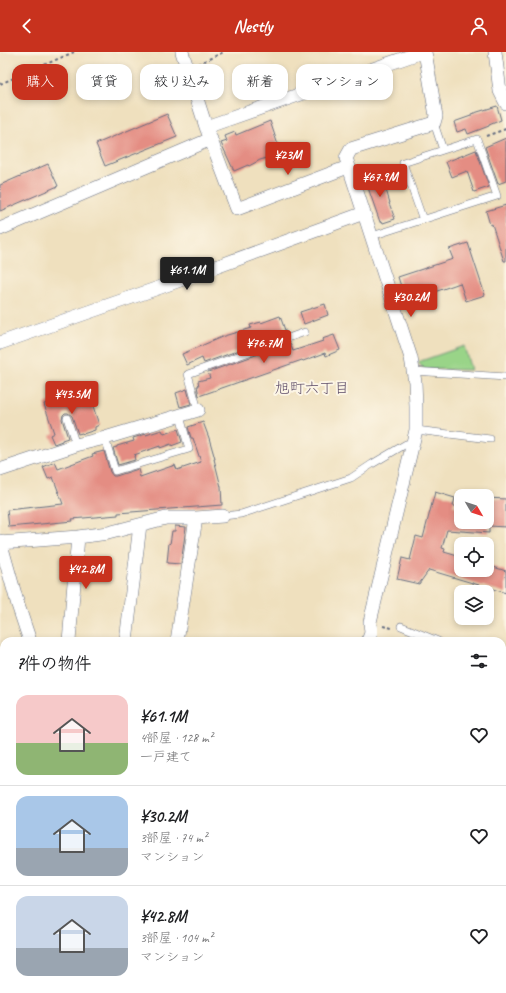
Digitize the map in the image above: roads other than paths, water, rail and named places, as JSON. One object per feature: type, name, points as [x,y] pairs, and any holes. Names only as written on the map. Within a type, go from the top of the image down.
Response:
[{"type":"street","points":[[182,52],[208,133],[237,209],[348,167]]},
{"type":"street","points":[[0,229],[208,133],[422,52]]},
{"type":"street","points":[[370,637],[371,633],[370,622],[415,436],[415,382],[411,358],[346,158],[351,149],[434,123],[436,116],[425,52]]},
{"type":"street","points":[[495,52],[500,91],[506,103]]},
{"type":"street","points":[[0,342],[161,287],[364,213]]},
{"type":"street","points":[[0,470],[76,445],[105,438],[198,410]]},
{"type":"street","points":[[29,637],[0,542],[78,537],[108,533],[166,518],[223,516]]},
{"type":"street","points":[[179,637],[196,518]]},
{"type":"street","points":[[126,637],[140,525]]},
{"type":"street","points":[[69,637],[78,537]]},
{"type":"lane","points":[[434,123],[443,150]]},
{"type":"lane","points":[[372,236],[423,220],[497,196],[477,139],[403,163],[423,220]]},
{"type":"lane","points":[[198,410],[188,374],[305,332]]},
{"type":"lane","points":[[413,371],[506,377]]},
{"type":"lane","points":[[105,438],[115,471],[189,449],[180,416]]},
{"type":"lane","points":[[67,418],[76,445]]},
{"type":"lane","points":[[223,516],[242,514],[351,478],[406,444],[415,436],[490,439]]},
{"type":"lane","points":[[401,626],[428,637]]},
{"type":"district","name":"旭町六丁目","points":[[312,388]]}]
